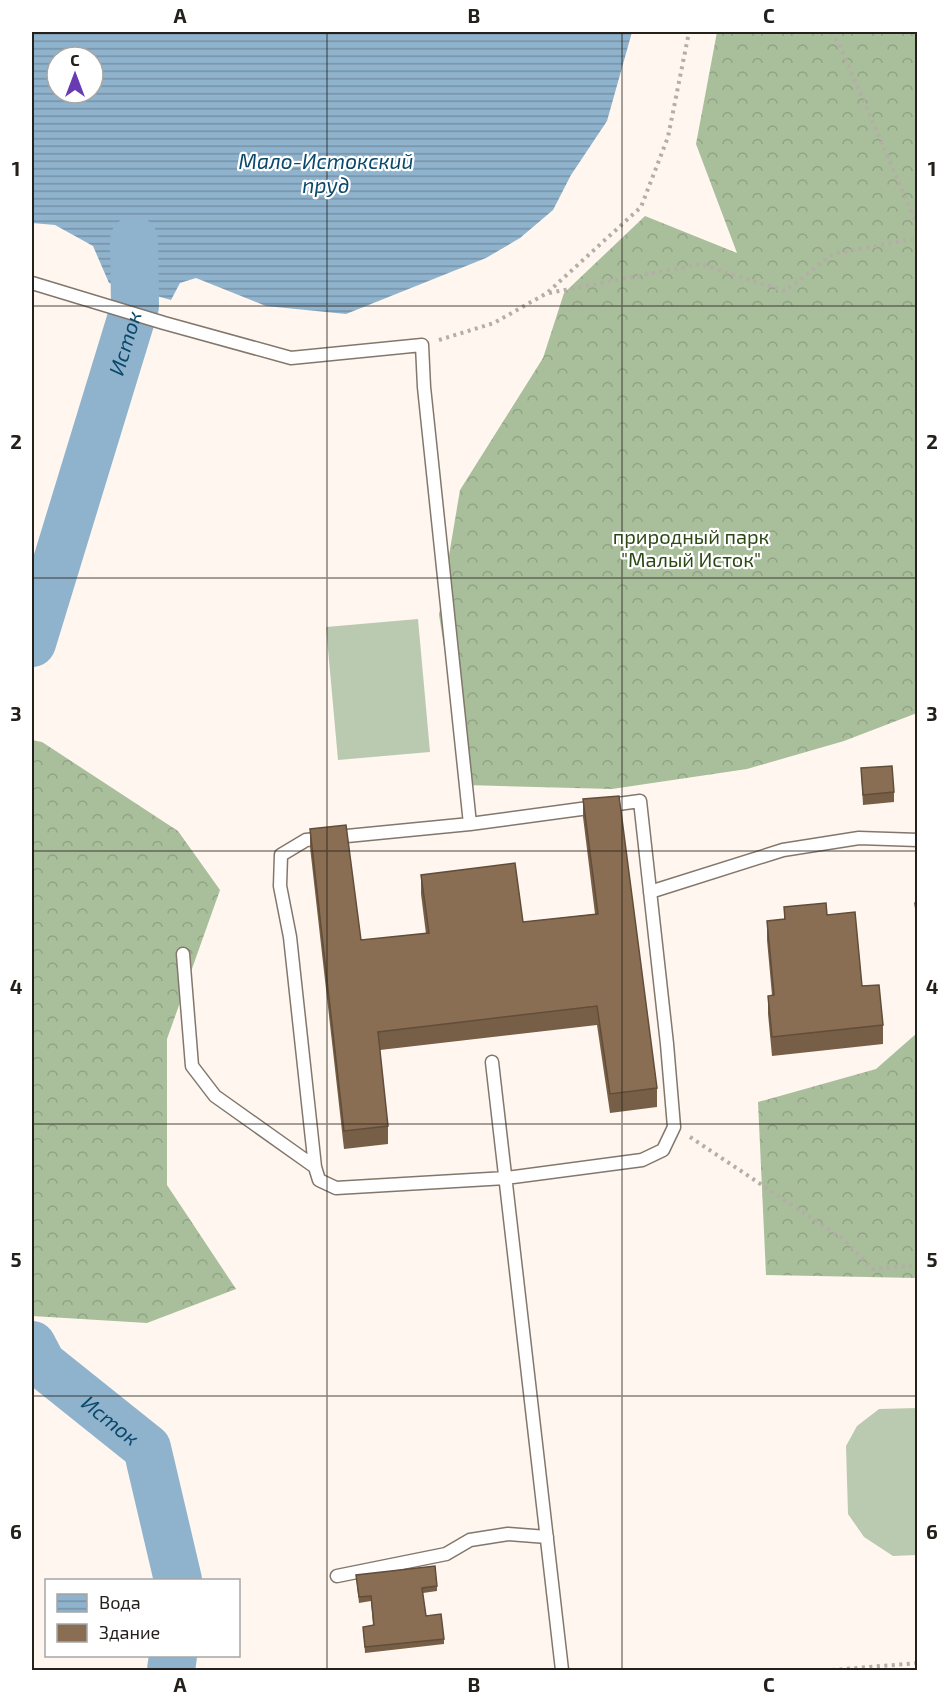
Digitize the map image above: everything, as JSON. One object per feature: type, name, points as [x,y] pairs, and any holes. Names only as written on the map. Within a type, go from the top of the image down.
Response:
[{"type":"lane","points":[[32,283],[291,358],[422,345],[424,387],[470,824]]},
{"type":"lane","points":[[640,801],[650,892],[674,1127],[663,1149],[642,1160],[506,1178],[336,1188],[319,1180],[315,1167],[290,937],[280,886],[281,855],[306,840],[470,824],[640,801]]},
{"type":"lane","points":[[650,892],[783,850],[859,838],[918,840]]},
{"type":"lane","points":[[183,954],[192,1066],[215,1096],[315,1167]]},
{"type":"lane","points":[[492,1062],[562,1671]]},
{"type":"lane","points":[[337,1576],[446,1554],[470,1540],[508,1534],[547,1537]]},
{"type":"path","points":[[422,345],[494,323],[547,293],[640,207],[668,137],[689,32]]},
{"type":"path","points":[[831,32],[840,46],[918,227]]},
{"type":"path","points":[[547,293],[700,264],[785,291],[833,255],[918,238]]},
{"type":"path","points":[[674,1127],[843,1239],[873,1269],[918,1265]]},
{"type":"path","points":[[832,1671],[918,1664]]},
{"type":"green space","name":"природный парк \"Малый Исток\"","points":[[717,32],[917,32],[917,713],[844,741],[747,769],[612,789],[466,785],[439,615],[460,490],[543,358],[564,293],[645,216],[737,253],[696,144]]},
{"type":"green space","points":[[418,619],[430,752],[338,760],[326,627]]},
{"type":"green space","points":[[32,740],[42,742],[178,831],[220,890],[167,1039],[167,1185],[236,1289],[147,1323],[32,1316]]},
{"type":"green space","points":[[917,1033],[917,1278],[766,1275],[758,1102],[876,1069]]},
{"type":"green space","points":[[917,1408],[917,1555],[893,1556],[864,1537],[848,1514],[846,1446],[857,1426],[879,1409]]},
{"type":"water","name":"Мало-Истокский пруд","points":[[32,32],[632,32],[607,121],[571,175],[553,210],[520,238],[486,258],[346,314],[266,306],[196,278],[180,283],[171,300],[146,293],[142,308],[126,304],[130,290],[109,283],[93,246],[55,225],[32,223]]},
{"type":"building","points":[[892,766],[894,792],[863,795],[861,768]]},
{"type":"building","points":[[619,796],[657,1088],[610,1094],[597,1006],[378,1032],[388,1126],[344,1131],[310,829],[346,825],[361,940],[429,933],[421,875],[515,863],[523,922],[598,914],[583,799]]},
{"type":"building","points":[[918,902],[918,925],[915,903]]},
{"type":"building","points":[[826,903],[827,915],[855,912],[862,986],[879,985],[883,1025],[772,1037],[768,996],[774,995],[767,921],[785,919],[784,907]]},
{"type":"building","points":[[435,1566],[437,1586],[422,1588],[426,1616],[441,1614],[444,1639],[365,1647],[363,1627],[374,1625],[371,1596],[359,1597],[356,1575]]},
{"type":"waterway","name":"Исток","points":[[32,643],[135,306],[134,240]]},
{"type":"waterway","name":"Исток","points":[[32,1345],[42,1364],[147,1448],[178,1579]]},
{"type":"waterway","name":"Исток","points":[[171,1670],[173,1657]]}]
